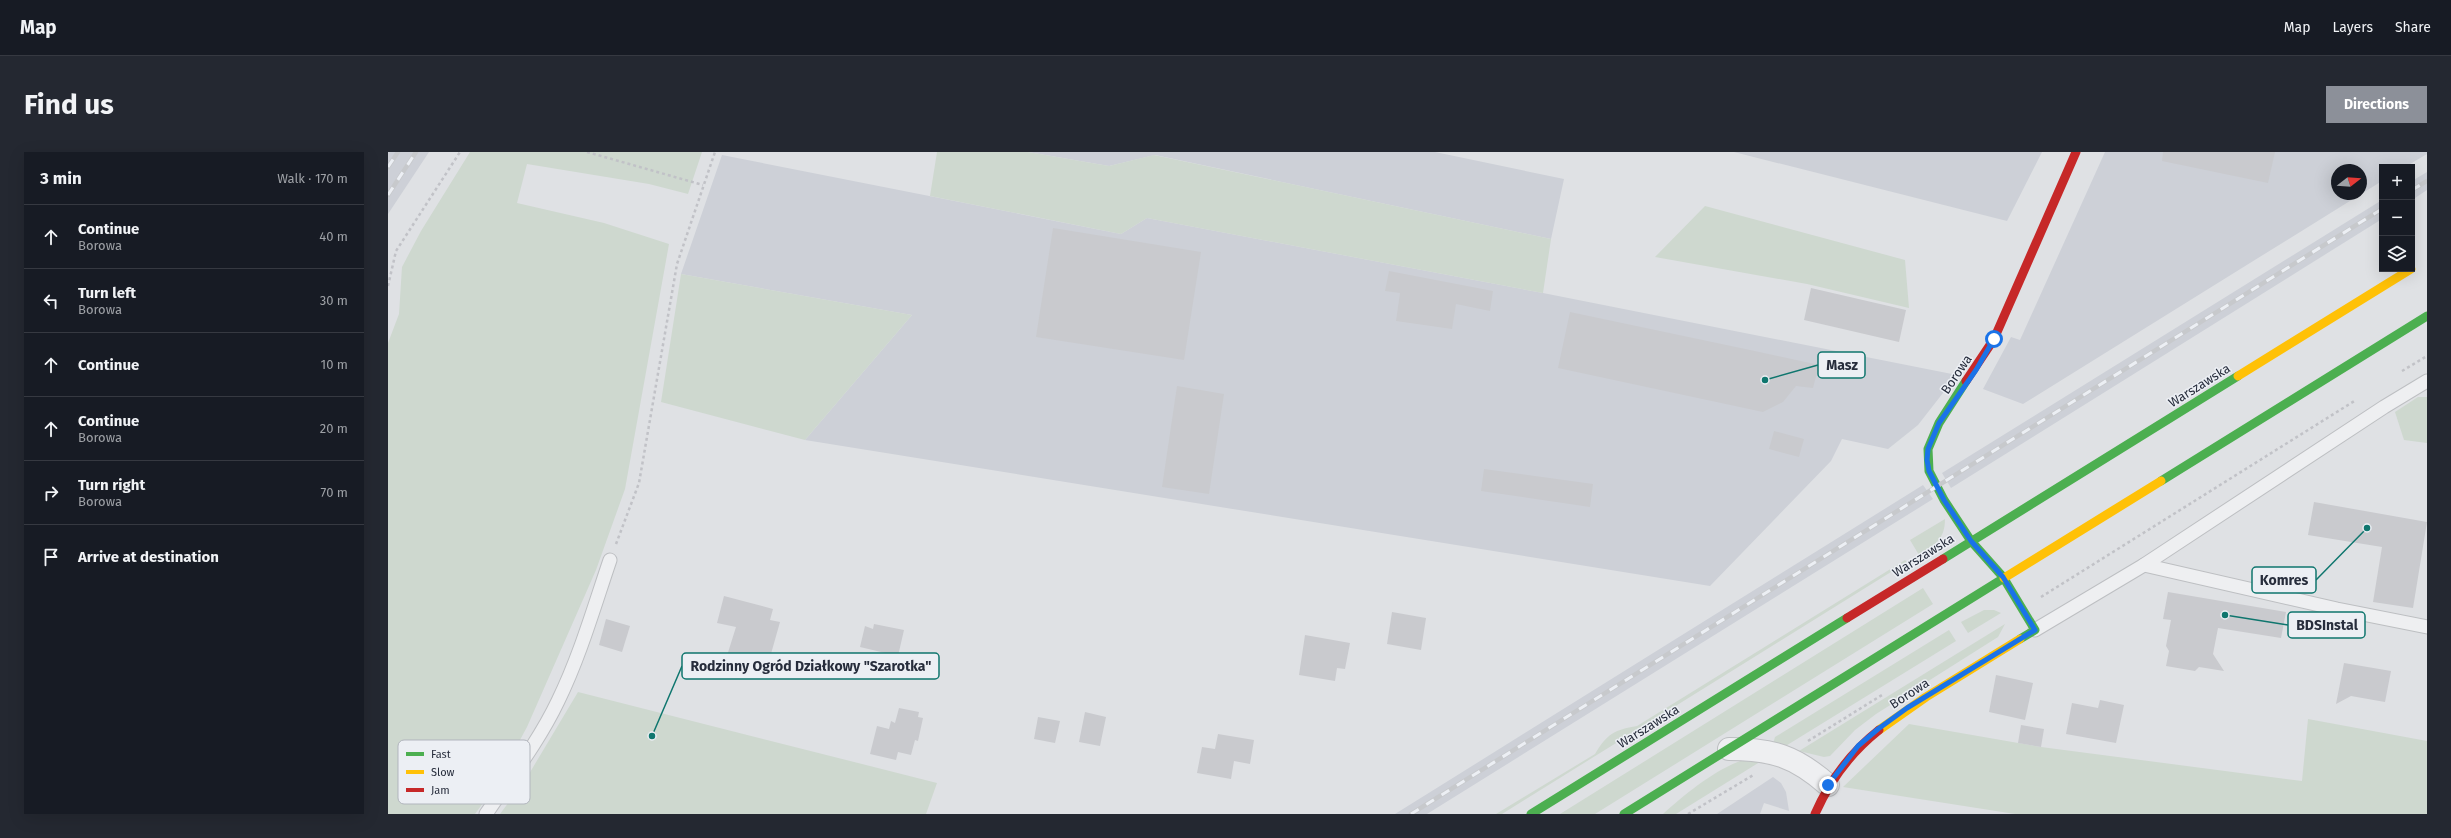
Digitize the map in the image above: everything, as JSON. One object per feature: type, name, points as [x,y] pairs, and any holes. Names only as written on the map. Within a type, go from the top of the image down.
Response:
[{"type":"main road","name":"Borowa","points":[[2003,577],[1971,541],[1944,500],[1929,471],[1928,449],[1939,423],[1976,370],[1994,339],[2076,152]]},
{"type":"main road","name":"Warszawska","points":[[1531,814],[2407,272]]},
{"type":"main road","points":[[1624,814],[2003,577],[2427,316]]},
{"type":"main road","points":[[2003,577],[2035,630]]},
{"type":"main road","name":"Borowa","points":[[1815,814],[1828,785],[1858,746],[1878,729],[1907,708],[2035,630]]},
{"type":"street","points":[[1729,748],[1758,749],[1786,755],[1812,770],[1828,785]]},
{"type":"lane","points":[[2035,630],[2144,565],[2427,381]]},
{"type":"lane","points":[[530,749],[558,701],[577,656],[610,560]]},
{"type":"lane","points":[[2144,565],[2330,608],[2427,627]]},
{"type":"lane","points":[[486,814],[493,804]]},
{"type":"path","points":[[388,286],[396,251],[460,152]]},
{"type":"path","points":[[587,152],[703,185]]},
{"type":"path","points":[[610,560],[639,483],[677,264],[714,152]]},
{"type":"path","points":[[2400,373],[2427,356]]},
{"type":"path","points":[[2037,600],[2360,398]]},
{"type":"path","points":[[1688,814],[1762,770]]},
{"type":"shaded area","points":[[388,152],[429,152],[388,214]]},
{"type":"shaded area","points":[[470,152],[702,152],[688,194],[649,184],[527,164],[517,203],[604,223],[669,244],[625,489],[596,570],[520,740],[398,740],[398,804],[482,804],[475,814],[388,814],[388,343],[399,314],[402,267],[421,231]]},
{"type":"shaded area","points":[[937,152],[1028,152],[1109,166],[1154,155],[1551,239],[1543,293],[1147,218],[1121,234],[930,196]]},
{"type":"shaded area","points":[[1028,152],[1435,152],[1564,179],[1551,239],[1155,155],[1109,166]]},
{"type":"shaded area","points":[[1734,152],[2042,152],[2007,221]]},
{"type":"shaded area","points":[[2105,152],[2427,152],[2427,154],[2410,164],[2379,164],[2379,183],[2367,190],[2367,164],[2331,164],[2331,200],[2351,200],[2023,404],[1983,389],[2011,337],[2020,340]]},
{"type":"shaded area","points":[[722,155],[1121,234],[1147,218],[1543,293],[1957,375],[1918,425],[1888,449],[1842,439],[1831,461],[1710,586],[805,440],[912,315],[681,274]]},
{"type":"shaded area","points":[[2427,172],[2427,190],[2415,198],[2415,179]]},
{"type":"shaded area","points":[[2379,202],[2379,221],[1951,488],[1942,473]]},
{"type":"shaded area","points":[[1705,206],[1905,260],[1909,308],[1807,284],[1655,257]]},
{"type":"shaded area","points":[[681,274],[912,315],[805,440],[661,402]]},
{"type":"shaded area","points":[[2418,397],[2427,397],[2427,443],[2404,440],[2395,412]]},
{"type":"shaded area","points":[[1923,485],[1933,499],[1427,814],[1395,814]]},
{"type":"shaded area","points":[[1945,519],[1945,526],[1941,537],[1930,548],[1919,555],[1910,540]]},
{"type":"shaded area","points":[[1905,560],[1907,562],[1502,814],[1496,814],[1595,754],[1607,737],[1622,729],[1637,726]]},
{"type":"shaded area","points":[[1923,588],[1933,604],[1595,814],[1560,814]]},
{"type":"shaded area","points":[[1984,610],[1994,610],[2001,613],[1968,633],[1961,622]]},
{"type":"shaded area","points":[[2005,624],[1998,637],[1876,714],[1855,730],[1830,756],[1824,757],[1799,751]]},
{"type":"shaded area","points":[[1949,630],[1956,641],[1784,747],[1773,744],[1775,737]]},
{"type":"shaded area","points":[[578,692],[937,783],[926,814],[500,814],[507,804],[530,804],[530,772]]},
{"type":"shaded area","points":[[2308,719],[2427,741],[2427,814],[2015,814],[1843,787],[1909,724],[2041,747],[2302,781]]},
{"type":"shaded area","points":[[1747,759],[1763,760],[1676,814],[1663,814],[1681,798],[1714,774]]},
{"type":"shaded area","points":[[1773,777],[1781,783],[1786,792],[1789,811],[1764,803],[1760,814],[1717,814]]},
{"type":"building","points":[[2163,152],[2275,152],[2268,183],[2162,161]]},
{"type":"building","points":[[1053,228],[1201,252],[1184,360],[1036,337]]},
{"type":"building","points":[[1389,271],[1493,291],[1490,311],[1456,304],[1452,329],[1396,321],[1400,293],[1385,291]]},
{"type":"building","points":[[1811,288],[1906,310],[1899,342],[1804,320]]},
{"type":"building","points":[[1570,312],[1819,365],[1813,388],[1796,386],[1783,402],[1763,412],[1558,368]]},
{"type":"building","points":[[1177,386],[1224,394],[1209,494],[1162,487]]},
{"type":"building","points":[[1774,431],[1804,439],[1799,457],[1769,449]]},
{"type":"building","points":[[1484,469],[1593,484],[1590,507],[1481,491]]},
{"type":"building","points":[[2314,502],[2427,522],[2413,608],[2373,602],[2382,547],[2308,535]]},
{"type":"building","points":[[2168,592],[2286,612],[2281,638],[2218,628],[2213,654],[2224,671],[2199,667],[2195,671],[2166,666],[2169,651],[2166,646],[2171,620],[2163,619]]},
{"type":"building","points":[[724,596],[773,609],[770,620],[780,622],[767,668],[759,666],[758,671],[725,662],[736,627],[717,623]]},
{"type":"building","points":[[1392,612],[1426,618],[1421,650],[1387,644]]},
{"type":"building","points":[[606,619],[630,626],[622,652],[599,645]]},
{"type":"building","points":[[874,624],[904,630],[898,656],[860,647],[865,626],[873,629]]},
{"type":"building","points":[[1305,635],[1350,643],[1345,669],[1337,668],[1335,681],[1299,675]]},
{"type":"building","points":[[2344,663],[2391,671],[2385,702],[2351,696],[2336,704]]},
{"type":"building","points":[[1996,675],[2033,683],[2025,720],[1989,712]]},
{"type":"building","points":[[2100,700],[2124,705],[2116,743],[2066,734],[2072,703],[2098,708]]},
{"type":"building","points":[[899,708],[919,712],[918,717],[923,718],[918,741],[915,740],[911,755],[898,752],[896,760],[870,754],[877,726],[889,729],[891,721],[895,723]]},
{"type":"building","points":[[1085,712],[1106,717],[1100,746],[1079,742]]},
{"type":"building","points":[[1038,717],[1060,721],[1055,743],[1034,739]]},
{"type":"building","points":[[2021,725],[2044,729],[2041,747],[2018,743]]},
{"type":"building","points":[[1218,734],[1254,740],[1250,764],[1234,761],[1231,779],[1197,773],[1202,747],[1215,749]]},
{"type":"railway","points":[[388,167],[398,152]]},
{"type":"railway","points":[[388,195],[416,152]]},
{"type":"railway","points":[[2415,188],[2427,181]]},
{"type":"railway","points":[[1411,814],[2379,211]]},
{"type":"traffic: fast","points":[[2161,481],[2427,316]]},
{"type":"traffic: fast","points":[[1943,559],[2238,376]]},
{"type":"traffic: fast","points":[[1966,381],[1939,423],[1928,449],[1929,471],[1944,500],[1971,541],[2003,577],[2035,630],[2020,639]]},
{"type":"traffic: fast","points":[[1624,814],[2004,578]]},
{"type":"traffic: fast","points":[[1531,814],[1847,618]]},
{"type":"traffic: slow","points":[[2238,376],[2406,272]]},
{"type":"traffic: slow","points":[[2004,578],[2161,481]]},
{"type":"traffic: slow","points":[[1879,730],[1926,697],[2020,639]]},
{"type":"traffic: jam","points":[[1966,381],[1994,339],[2076,152]]},
{"type":"traffic: jam","points":[[1847,618],[1943,559]]},
{"type":"traffic: jam","points":[[1815,814],[1827,790],[1842,768],[1859,748],[1879,730]]},
{"type":"place","name":"Masz","points":[[1765,380]]},
{"type":"place","name":"Komres","points":[[2367,528]]},
{"type":"place","name":"BDSInstal","points":[[2225,615]]},
{"type":"place","name":"Rodzinny Ogród Działkowy \"Szarotka\"","points":[[652,736]]},
{"type":"route","points":[[1828,785],[1844,762],[1858,746],[1878,729],[1907,708],[2035,630],[2003,577],[1971,541],[1944,500],[1929,471],[1927,460],[1928,449],[1939,423],[1976,370],[1994,339]]}]
